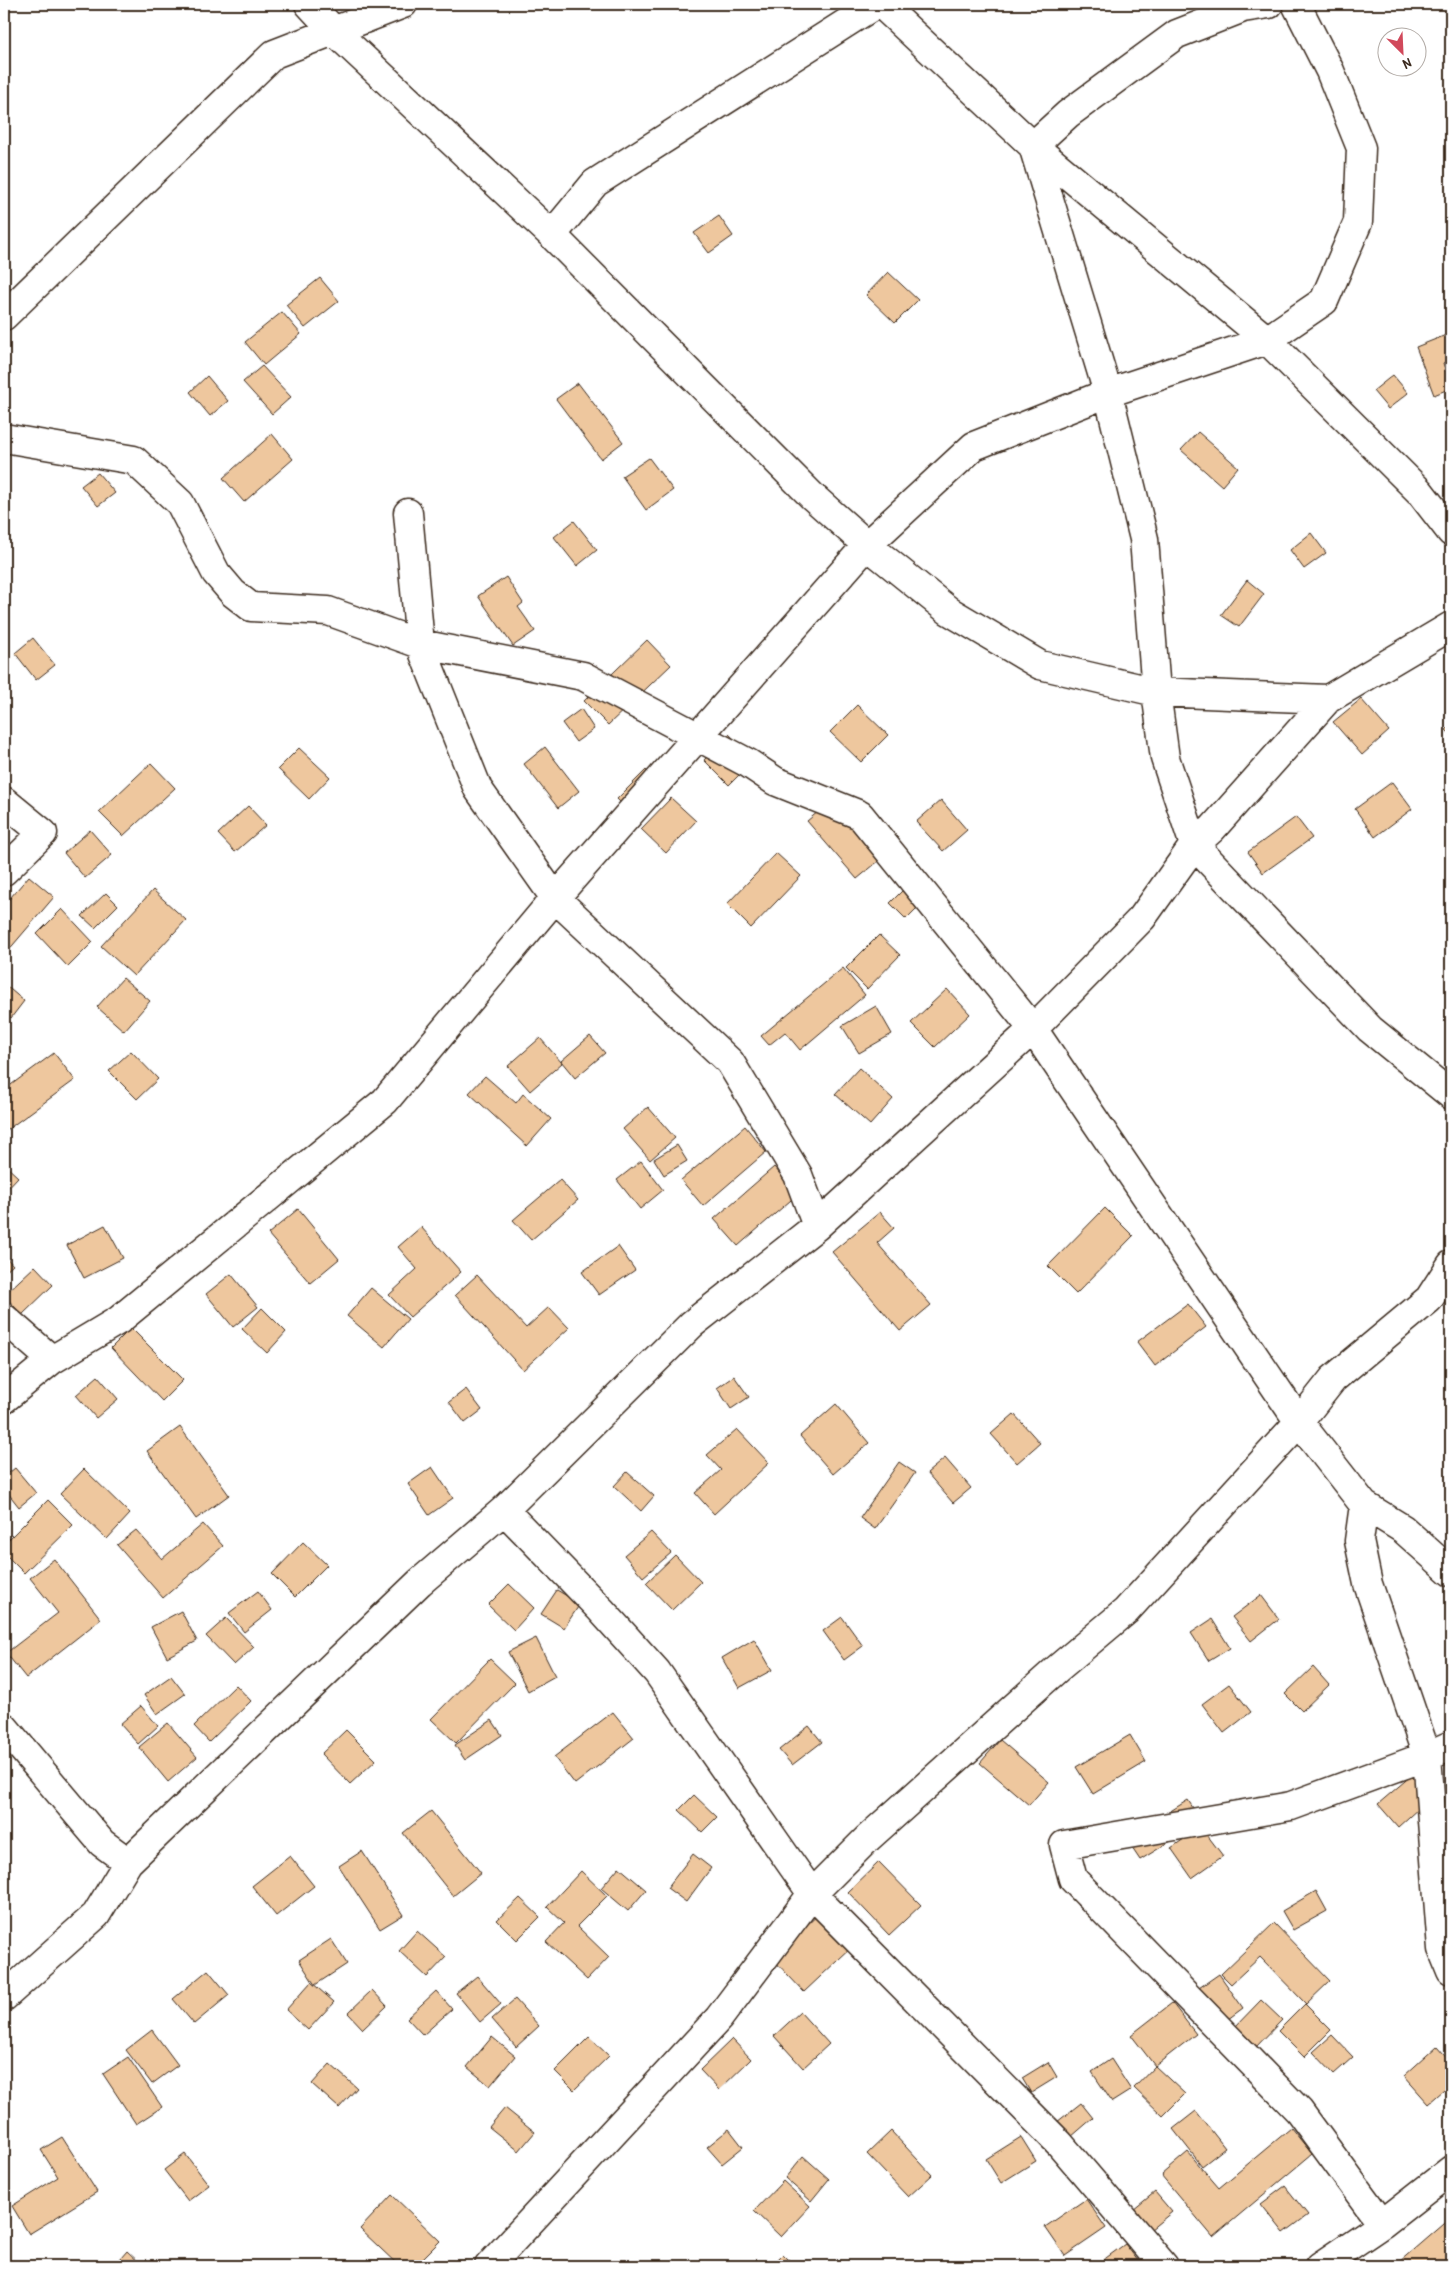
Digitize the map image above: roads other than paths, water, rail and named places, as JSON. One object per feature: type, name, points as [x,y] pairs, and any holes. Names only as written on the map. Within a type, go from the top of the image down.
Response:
[{"type":"street","points":[[309,4],[334,31],[552,235],[813,497],[867,545],[948,611],[1040,665],[1156,692],[1328,699]]},
{"type":"street","points":[[4,316],[274,54],[403,4]]},
{"type":"street","points":[[552,235],[595,183],[876,4]]},
{"type":"street","points":[[881,4],[1033,146],[1267,340],[1420,492],[1451,532]]},
{"type":"street","points":[[1033,146],[1068,114],[1177,34],[1243,8],[1269,4]]},
{"type":"street","points":[[4,1399],[52,1360],[119,1320],[384,1101],[555,898],[867,545],[974,446],[1108,394],[1267,340],[1324,301],[1358,222],[1361,148],[1330,71],[1296,4]]},
{"type":"street","points":[[1033,146],[1108,394],[1144,538],[1156,692],[1166,758],[1194,845],[1370,1029],[1451,1095]]},
{"type":"street","points":[[4,438],[134,460],[180,504],[216,573],[232,592],[251,607],[328,611],[420,644],[583,676],[748,763],[775,782],[860,816],[1033,1029],[1299,1422],[1364,1505],[1403,1529],[1451,1572]]},
{"type":"street","points":[[408,513],[420,644],[478,789],[555,898],[730,1062],[798,1175],[817,1226]]},
{"type":"street","points":[[4,1997],[96,1915],[128,1862],[420,1582],[504,1510],[692,1324],[817,1226],[1033,1029],[1142,918],[1194,845],[1212,829],[1328,699],[1451,626]]},
{"type":"street","points":[[4,801],[43,833],[4,871]]},
{"type":"street","points":[[489,2266],[719,2018],[812,1894],[868,1838],[1057,1669],[1126,1611],[1299,1422],[1333,1379],[1429,1299],[1451,1265]]},
{"type":"street","points":[[4,1318],[52,1360]]},
{"type":"street","points":[[1364,1505],[1360,1541],[1368,1584],[1427,1756],[1442,1949],[1451,1971]]},
{"type":"street","points":[[504,1510],[601,1610],[657,1672],[812,1894],[1060,2144],[1164,2266]]},
{"type":"street","points":[[4,1727],[102,1842],[128,1862]]},
{"type":"street","points":[[1382,2224],[1299,2111],[1073,1879],[1064,1845],[1291,1806],[1427,1756],[1451,1745]]},
{"type":"street","points":[[1320,2266],[1382,2224],[1451,2170]]}]
